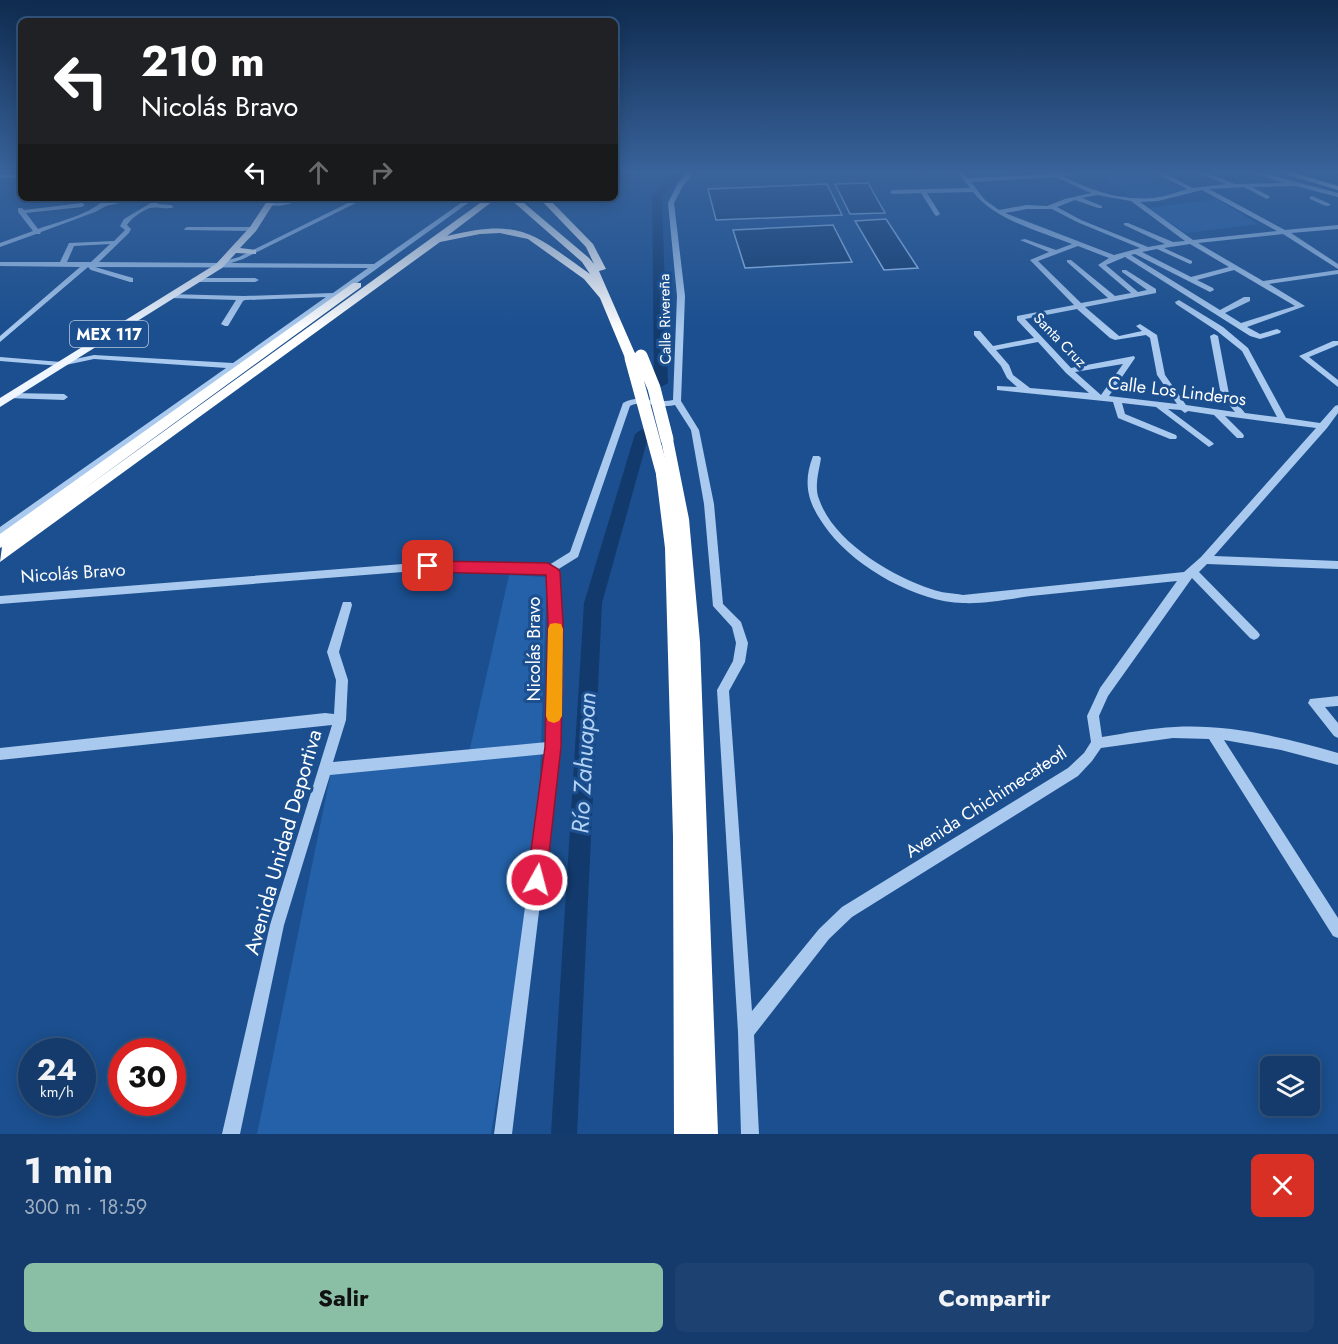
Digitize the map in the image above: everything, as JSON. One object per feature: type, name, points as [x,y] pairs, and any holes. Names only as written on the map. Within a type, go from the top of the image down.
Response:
[{"type":"highway","points":[[0,542],[442,225]]},
{"type":"highway","points":[[0,556],[457,225]]},
{"type":"highway","points":[[545,225],[586,260],[654,388],[675,472],[686,550],[694,713],[706,1134]]},
{"type":"highway","points":[[553,225],[581,247],[602,270]]},
{"type":"highway","points":[[569,225],[590,246],[602,270],[636,357],[663,475],[672,548],[683,836],[686,1134]]},
{"type":"highway","points":[[424,249],[442,241],[480,231],[517,232],[531,237],[577,268],[607,299]]},
{"type":"main road","name":"MEX 117","points":[[0,403],[220,265],[256,225]]},
{"type":"main road","points":[[235,250],[253,252]]},
{"type":"street","points":[[32,225],[38,232]]},
{"type":"street","points":[[1,245],[57,225]]},
{"type":"street","points":[[0,340],[127,232],[128,230],[123,225]]},
{"type":"street","points":[[220,265],[253,252],[308,225]]},
{"type":"street","points":[[0,532],[434,225]]},
{"type":"street","name":"Calle Rivereña","points":[[673,225],[681,296],[677,401]]},
{"type":"street","points":[[1030,225],[1112,257]]},
{"type":"street","points":[[1089,225],[1147,249]]},
{"type":"street","points":[[1128,225],[1174,245]]},
{"type":"street","points":[[1167,225],[1192,243],[1301,306],[1241,326]]},
{"type":"street","points":[[1271,225],[1338,267]]},
{"type":"street","points":[[1136,294],[1102,267],[1104,263],[1112,257],[1157,247],[1338,227]]},
{"type":"street","points":[[187,229],[253,229]]},
{"type":"street","points":[[1023,240],[1053,251]]},
{"type":"street","points":[[62,266],[70,244],[112,242]]},
{"type":"street","points":[[1078,244],[1033,260],[1079,306],[1115,337],[1149,332]]},
{"type":"street","points":[[1157,247],[1190,262]]},
{"type":"street","points":[[1136,252],[1210,290]]},
{"type":"street","points":[[1125,254],[1260,337]]},
{"type":"street","points":[[1069,261],[1114,299]]},
{"type":"street","points":[[0,264],[376,266]]},
{"type":"street","points":[[88,266],[130,280]]},
{"type":"street","points":[[1190,280],[1236,267]]},
{"type":"street","points":[[1079,306],[1153,291],[1124,271]]},
{"type":"street","points":[[1263,283],[1338,273]]},
{"type":"street","points":[[196,280],[255,280]]},
{"type":"street","points":[[171,296],[244,298],[333,295]]},
{"type":"street","points":[[225,324],[240,300],[244,298]]},
{"type":"street","points":[[1222,312],[1247,300]]},
{"type":"street","points":[[1179,302],[1220,329],[1245,351],[1284,421]]},
{"type":"street","name":"Santa Cruz","points":[[1079,306],[1020,318],[1069,371],[1101,398]]},
{"type":"street","points":[[1140,326],[1154,337],[1161,375],[1185,410]]},
{"type":"street","points":[[1245,351],[1257,343],[1260,337],[1277,331]]},
{"type":"street","points":[[976,333],[1005,365],[1006,371],[1015,382],[1026,389]]},
{"type":"street","points":[[1214,336],[1225,395],[1243,416]]},
{"type":"street","points":[[992,350],[1039,339]]},
{"type":"street","points":[[1336,344],[1303,356],[1338,384]]},
{"type":"street","points":[[0,359],[61,364],[94,357],[236,366]]},
{"type":"street","points":[[1069,371],[1131,358],[1101,398]]},
{"type":"street","name":"Calle Los Linderos","points":[[1000,388],[1026,389],[1324,426]]},
{"type":"street","points":[[10,396],[64,397]]},
{"type":"street","points":[[551,569],[574,554],[626,405],[635,400],[670,405],[677,401],[695,430],[709,504],[718,606],[736,625],[742,643],[739,662],[723,690],[746,1032],[750,1134]]},
{"type":"street","points":[[1117,400],[1121,416],[1173,437]]},
{"type":"street","points":[[1157,405],[1209,444]]},
{"type":"street","points":[[1338,409],[1205,560],[1189,574],[1104,692],[1093,716],[1097,743],[1182,732],[1213,734],[1263,741],[1338,759]]},
{"type":"street","points":[[1218,414],[1240,436]]},
{"type":"street","points":[[816,459],[813,498],[835,531],[862,558],[897,580],[933,594],[963,599],[1189,574],[1254,635]]},
{"type":"street","points":[[1205,560],[1338,565]]},
{"type":"street","name":"Nicolás Bravo","points":[[0,600],[428,566],[551,569],[556,623],[553,747],[503,1134]]},
{"type":"street","points":[[340,720],[342,680],[333,652],[347,605]]},
{"type":"street","points":[[1338,701],[1314,703],[1338,732]]},
{"type":"street","name":"Avenida Unidad Deportiva","points":[[0,754],[325,719],[340,720],[277,925],[231,1134]]},
{"type":"street","points":[[1213,734],[1338,931]]},
{"type":"street","name":"Avenida Chichimecateotl","points":[[746,1032],[824,934],[847,912],[1073,772],[1088,757],[1097,743]]},
{"type":"street","points":[[324,769],[553,747]]},
{"type":"shaded area","points":[[833,225],[852,262],[745,268],[733,230]]},
{"type":"shaded area","points":[[857,225],[890,225],[918,268],[884,270]]},
{"type":"shaded area","points":[[1174,225],[1251,225],[1186,233]]},
{"type":"shaded area","points":[[509,575],[547,577],[537,859],[491,1134],[257,1134],[331,772],[468,757]]},
{"type":"waterway","name":"Río Zahuapan","points":[[658,225],[661,383]]},
{"type":"waterway","name":"Río Zahuapan","points":[[564,1134],[593,603],[642,434]]},
{"type":"slow traffic","points":[[554,716],[555,629]]},
{"type":"route","points":[[428,566],[551,569],[553,572],[556,623],[553,747],[537,880]]}]
